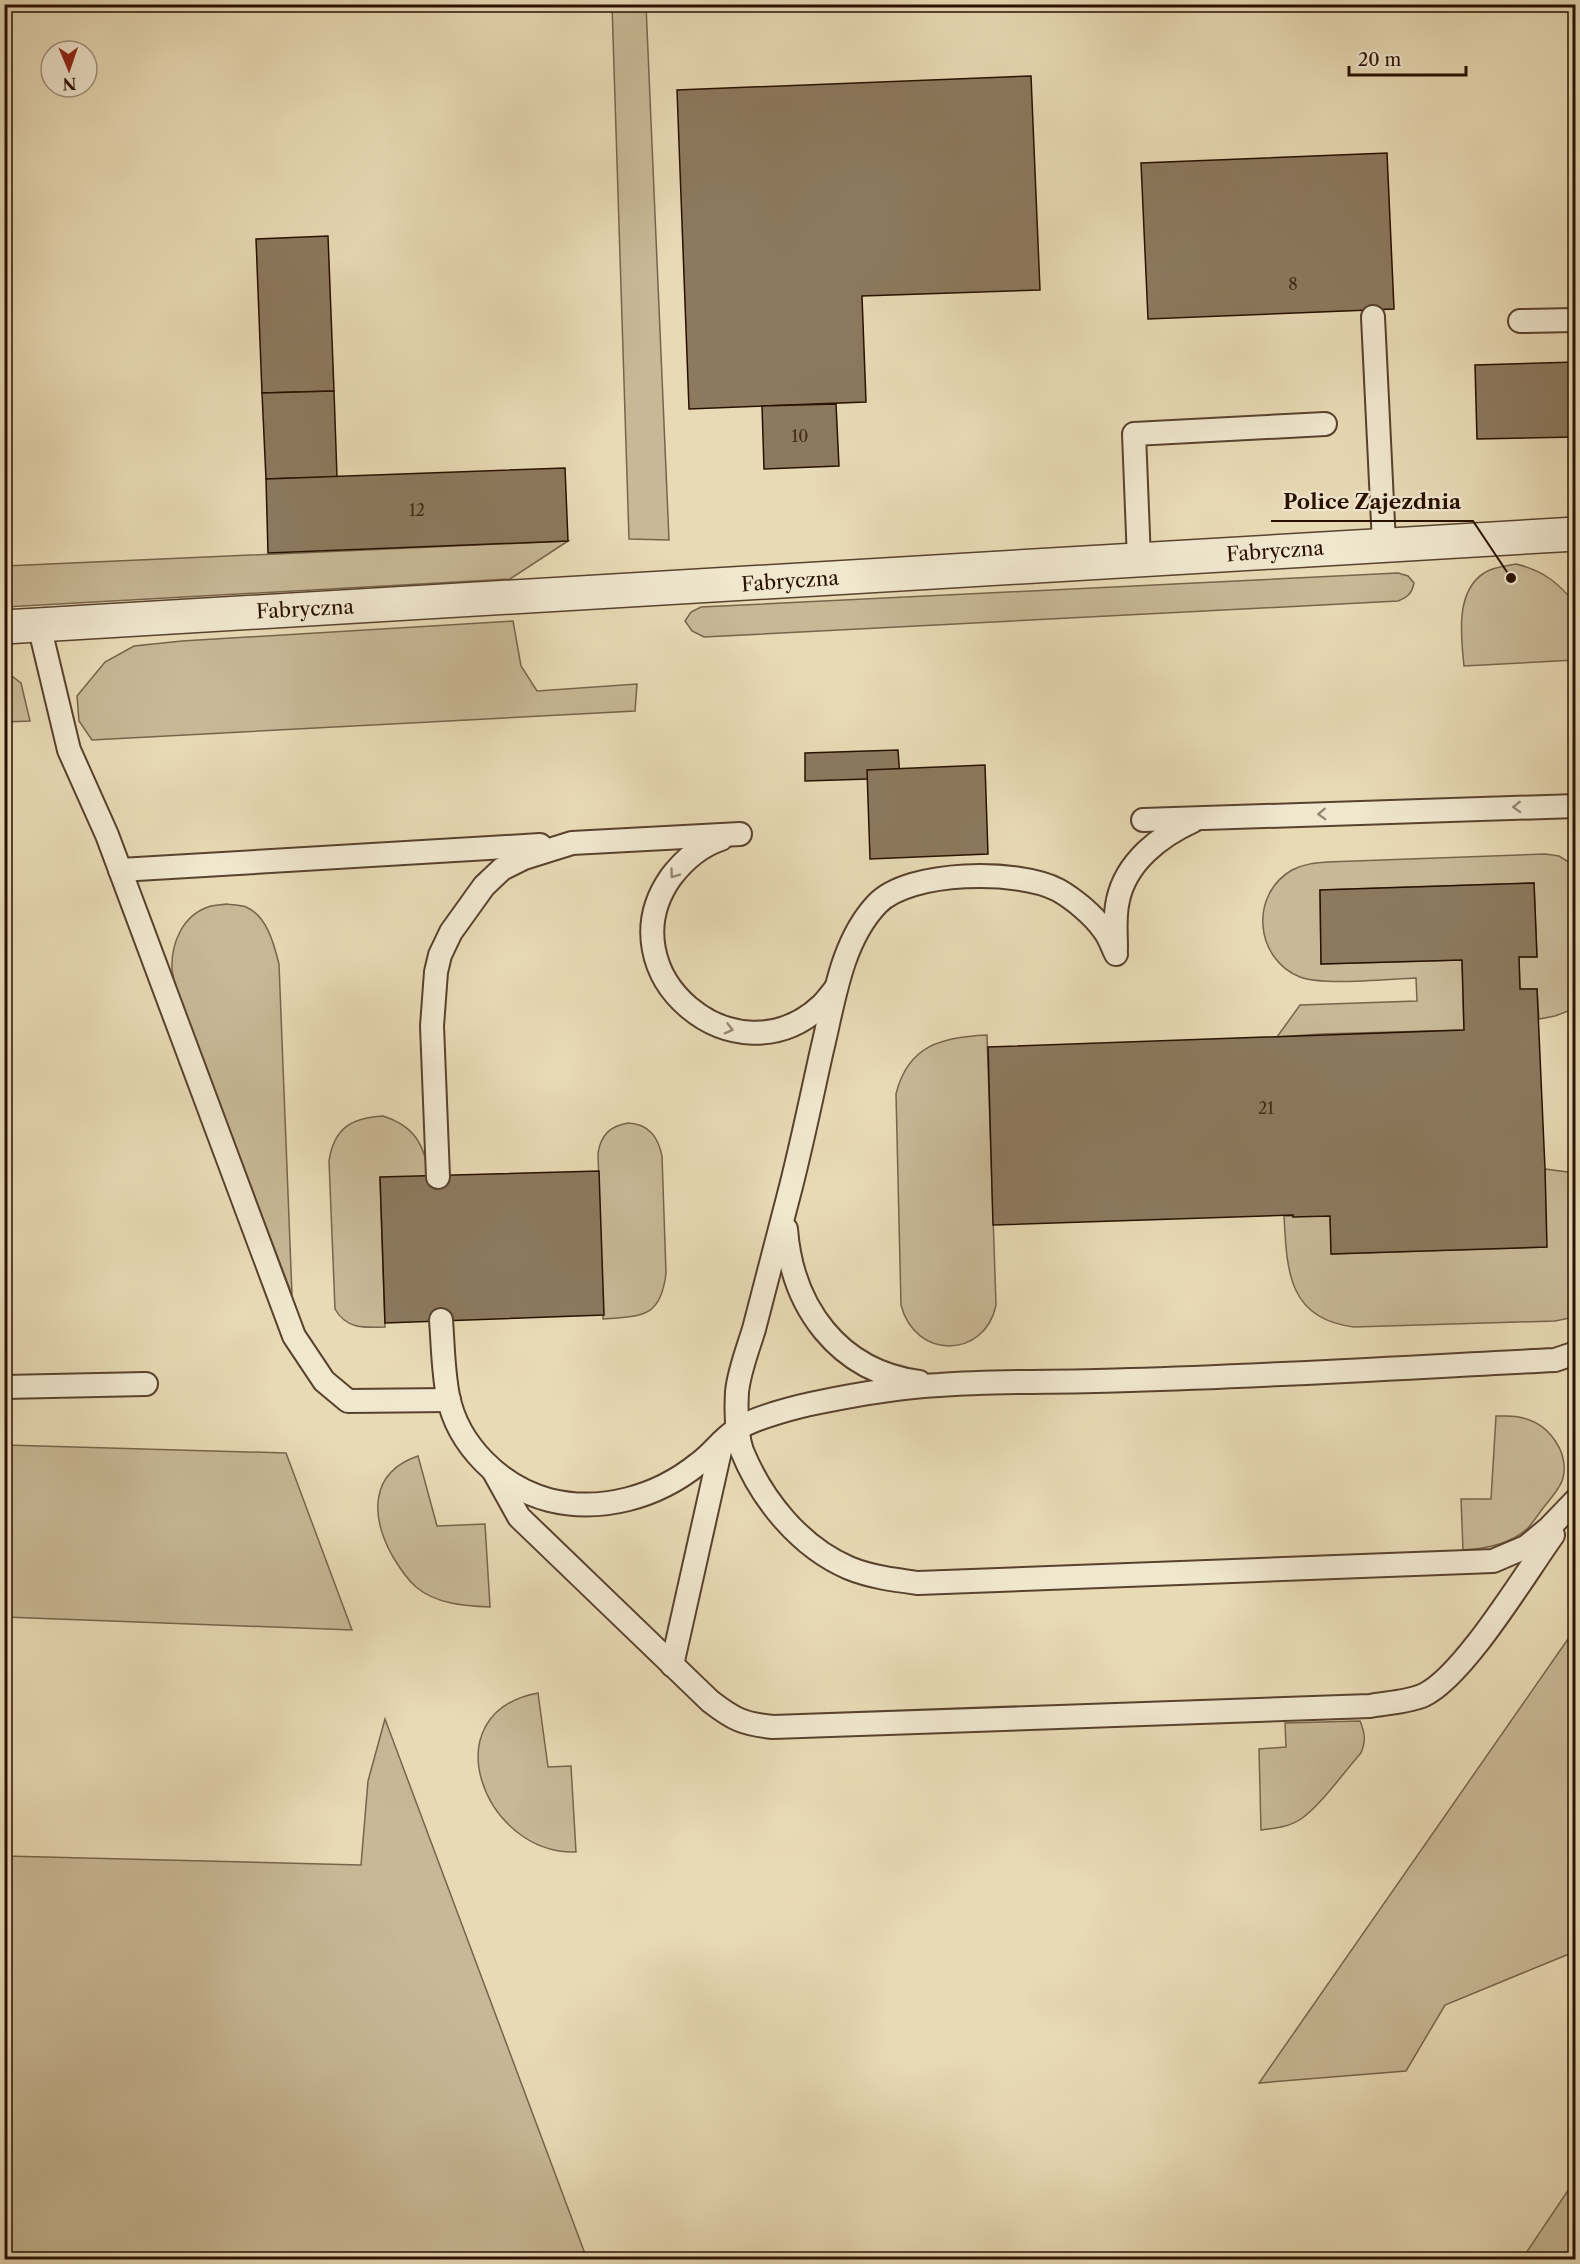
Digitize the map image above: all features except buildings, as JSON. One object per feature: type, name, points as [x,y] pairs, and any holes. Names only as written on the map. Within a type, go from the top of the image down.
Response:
[{"type":"street","name":"Fabryczna","points":[[4,627],[1575,534]]},
{"type":"lane","points":[[1373,317],[1384,544]]},
{"type":"lane","points":[[1520,321],[1575,320]]},
{"type":"lane","points":[[1139,560],[1134,434],[1325,424]]},
{"type":"lane","points":[[39,625],[69,750],[107,835],[294,1336],[324,1381],[348,1401],[449,1400]]},
{"type":"lane","points":[[1143,820],[1575,806]]},
{"type":"lane","points":[[672,1665],[730,1435],[737,1390],[789,1194],[837,987],[856,934],[879,902],[917,883],[940,878],[994,876],[1025,879],[1058,890],[1084,910],[1104,930],[1116,954],[1117,901],[1136,862],[1172,830],[1200,818]]},
{"type":"lane","points":[[120,870],[740,834],[717,840],[697,851],[679,867],[666,885],[657,907],[653,930],[655,954],[663,976],[676,996],[693,1012],[712,1024],[735,1031],[758,1032],[782,1028],[803,1019],[822,1005],[837,987]]},
{"type":"lane","points":[[438,1176],[432,1026],[436,972],[440,955],[465,911],[484,886],[502,869],[524,858],[572,843]]},
{"type":"lane","points":[[789,1194],[786,1225],[788,1256],[796,1285],[810,1312],[829,1337],[852,1356],[879,1371],[908,1380],[939,1384]]},
{"type":"lane","points":[[441,1320],[449,1400],[459,1425],[477,1454],[494,1472],[522,1490],[550,1500],[580,1505],[610,1503],[642,1496],[670,1484],[699,1464],[730,1435],[786,1410],[818,1402],[939,1384],[1131,1380],[1555,1360],[1575,1353]]},
{"type":"lane","points":[[4,1387],[146,1384]]},
{"type":"lane","points":[[730,1435],[742,1450],[775,1508],[821,1554],[851,1569],[887,1578],[918,1582],[1493,1561],[1526,1547],[1549,1528],[1575,1501]]},
{"type":"lane","points":[[494,1472],[519,1517],[710,1701],[728,1715],[748,1724],[773,1727],[1370,1706],[1423,1695],[1440,1683],[1466,1657],[1575,1501]]},
{"type":"shaded area","points":[[612,5],[646,5],[669,540],[629,539]]},
{"type":"shaded area","points":[[568,541],[510,579],[5,607],[5,566]]},
{"type":"shaded area","points":[[1516,564],[1549,578],[1575,603],[1575,660],[1464,666],[1461,628],[1468,591],[1475,581],[1487,571]]},
{"type":"shaded area","points":[[1398,573],[1408,576],[1414,583],[1409,594],[1398,601],[704,637],[692,631],[685,621],[691,612],[701,607]]},
{"type":"shaded area","points":[[513,621],[521,666],[537,691],[637,684],[635,711],[92,740],[79,721],[77,696],[105,662],[134,646],[182,641]]},
{"type":"shaded area","points":[[5,671],[21,683],[30,721],[5,722]]},
{"type":"shaded area","points":[[1545,854],[1559,856],[1575,866],[1576,1008],[1539,1019],[1537,989],[1520,989],[1519,957],[1537,957],[1534,883],[1320,890],[1321,964],[1462,960],[1464,1030],[1277,1037],[1300,1005],[1417,1001],[1416,978],[1356,981],[1310,980],[1285,968],[1274,956],[1266,942],[1263,926],[1264,910],[1269,895],[1278,881],[1292,870],[1305,865],[1327,862]]},
{"type":"shaded area","points":[[227,904],[246,907],[259,917],[268,931],[279,964],[292,1295],[174,982],[172,960],[176,941],[185,924],[199,911],[210,906]]},
{"type":"shaded area","points":[[987,1035],[996,1305],[989,1323],[978,1336],[965,1343],[950,1346],[934,1343],[920,1336],[909,1323],[901,1305],[896,1094],[909,1064],[918,1054],[929,1047],[955,1038]]},
{"type":"shaded area","points":[[383,1116],[403,1125],[416,1138],[424,1155],[428,1177],[380,1178],[385,1327],[363,1327],[350,1324],[339,1316],[335,1309],[329,1161],[335,1140],[346,1127],[362,1119]]},
{"type":"shaded area","points":[[628,1123],[647,1129],[655,1137],[662,1156],[666,1273],[660,1299],[654,1307],[639,1315],[603,1319],[598,1153],[601,1141],[607,1132],[616,1126]]},
{"type":"shaded area","points":[[1545,1169],[1575,1173],[1575,1317],[1555,1321],[1354,1327],[1332,1322],[1316,1314],[1304,1303],[1295,1289],[1287,1255],[1284,1216],[1330,1216],[1332,1254],[1546,1247]]},
{"type":"shaded area","points":[[1496,1416],[1523,1418],[1541,1426],[1549,1433],[1555,1440],[1563,1458],[1563,1478],[1561,1485],[1528,1528],[1514,1538],[1497,1545],[1463,1550],[1461,1499],[1491,1499]]},
{"type":"shaded area","points":[[5,1445],[286,1453],[352,1630],[5,1617]]},
{"type":"shaded area","points":[[418,1456],[437,1526],[485,1524],[490,1607],[451,1603],[424,1593],[403,1573],[393,1557],[381,1527],[378,1498],[382,1485],[390,1473]]},
{"type":"shaded area","points":[[1575,1629],[1575,1949],[1569,1954],[1445,2005],[1406,2071],[1259,2083]]},
{"type":"shaded area","points":[[538,1693],[548,1767],[571,1766],[576,1852],[544,1847],[516,1831],[495,1808],[482,1781],[478,1753],[485,1727],[505,1706]]},
{"type":"shaded area","points":[[385,1719],[587,2259],[5,2259],[5,1856],[361,1865],[368,1781]]},
{"type":"shaded area","points":[[1360,1721],[1364,1737],[1361,1753],[1324,1797],[1309,1813],[1296,1822],[1261,1830],[1259,1749],[1286,1747],[1285,1723]]},
{"type":"shaded area","points":[[1575,2180],[1575,2259],[1522,2259]]},
{"type":"place","name":"Police Zajezdnia","points":[[1511,578]]}]
